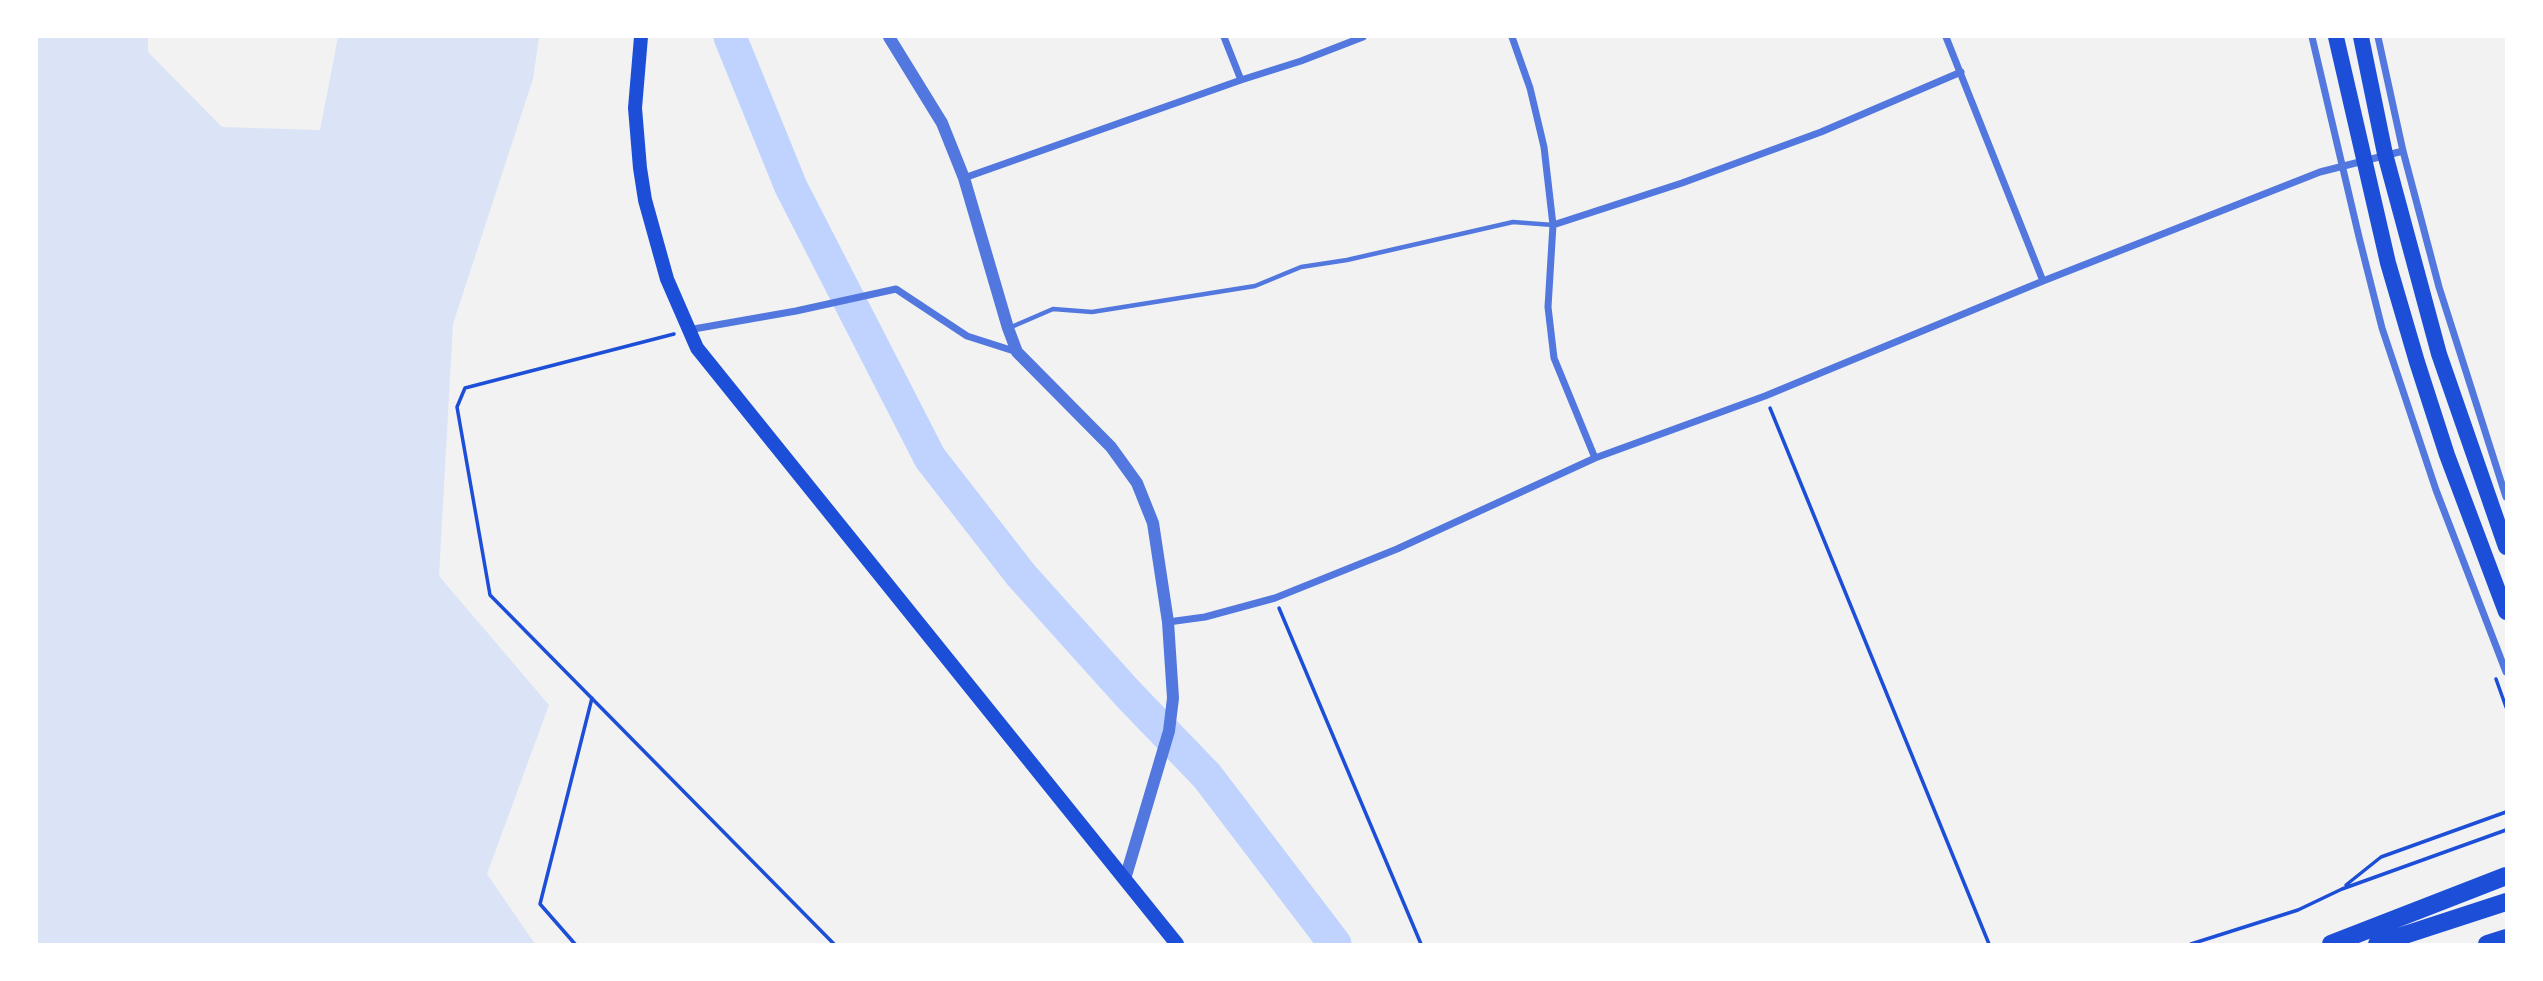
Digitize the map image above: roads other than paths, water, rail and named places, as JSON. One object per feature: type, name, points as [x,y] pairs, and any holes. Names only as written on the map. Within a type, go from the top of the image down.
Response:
[{"type":"highway","points":[[2336,37],[2388,263],[2421,376],[2447,455],[2506,612]]},
{"type":"highway","points":[[2361,37],[2385,154],[2440,354],[2506,547]]},
{"type":"highway","points":[[2331,944],[2506,876]]},
{"type":"highway","points":[[2377,944],[2506,902]]},
{"type":"highway","points":[[2487,944],[2506,938]]},
{"type":"main road","points":[[641,37],[635,108],[640,168],[659,254],[697,348],[1177,944]]},
{"type":"street","points":[[889,37],[942,123],[964,178],[1017,352],[1111,447],[1137,483],[1153,523],[1168,622],[1173,698],[1169,731],[1125,879]]},
{"type":"street","points":[[1224,37],[1241,80]]},
{"type":"street","points":[[964,178],[1363,37]]},
{"type":"street","points":[[1512,37],[1530,88],[1544,147],[1553,225],[1548,307],[1555,358],[1595,458]]},
{"type":"street","points":[[1947,37],[2043,281]]},
{"type":"street","points":[[2312,37],[2382,328],[2464,568],[2506,672]]},
{"type":"street","points":[[2378,37],[2403,150],[2446,310],[2506,497]]},
{"type":"street","points":[[1553,225],[1682,183],[1795,141],[1961,72]]},
{"type":"street","points":[[1168,622],[1205,617],[1275,597],[1397,549],[1595,458],[1765,396],[2043,281],[2342,165],[2403,150]]},
{"type":"street","points":[[688,330],[796,311],[896,289],[967,336],[1017,352]]},
{"type":"lane","points":[[1008,328],[1053,309],[1092,312],[1255,286],[1300,267],[1347,260],[1513,222],[1553,225]]},
{"type":"waterway","points":[[730,37],[791,187],[930,458],[1021,575],[1128,694],[1207,776],[1335,944]]}]
